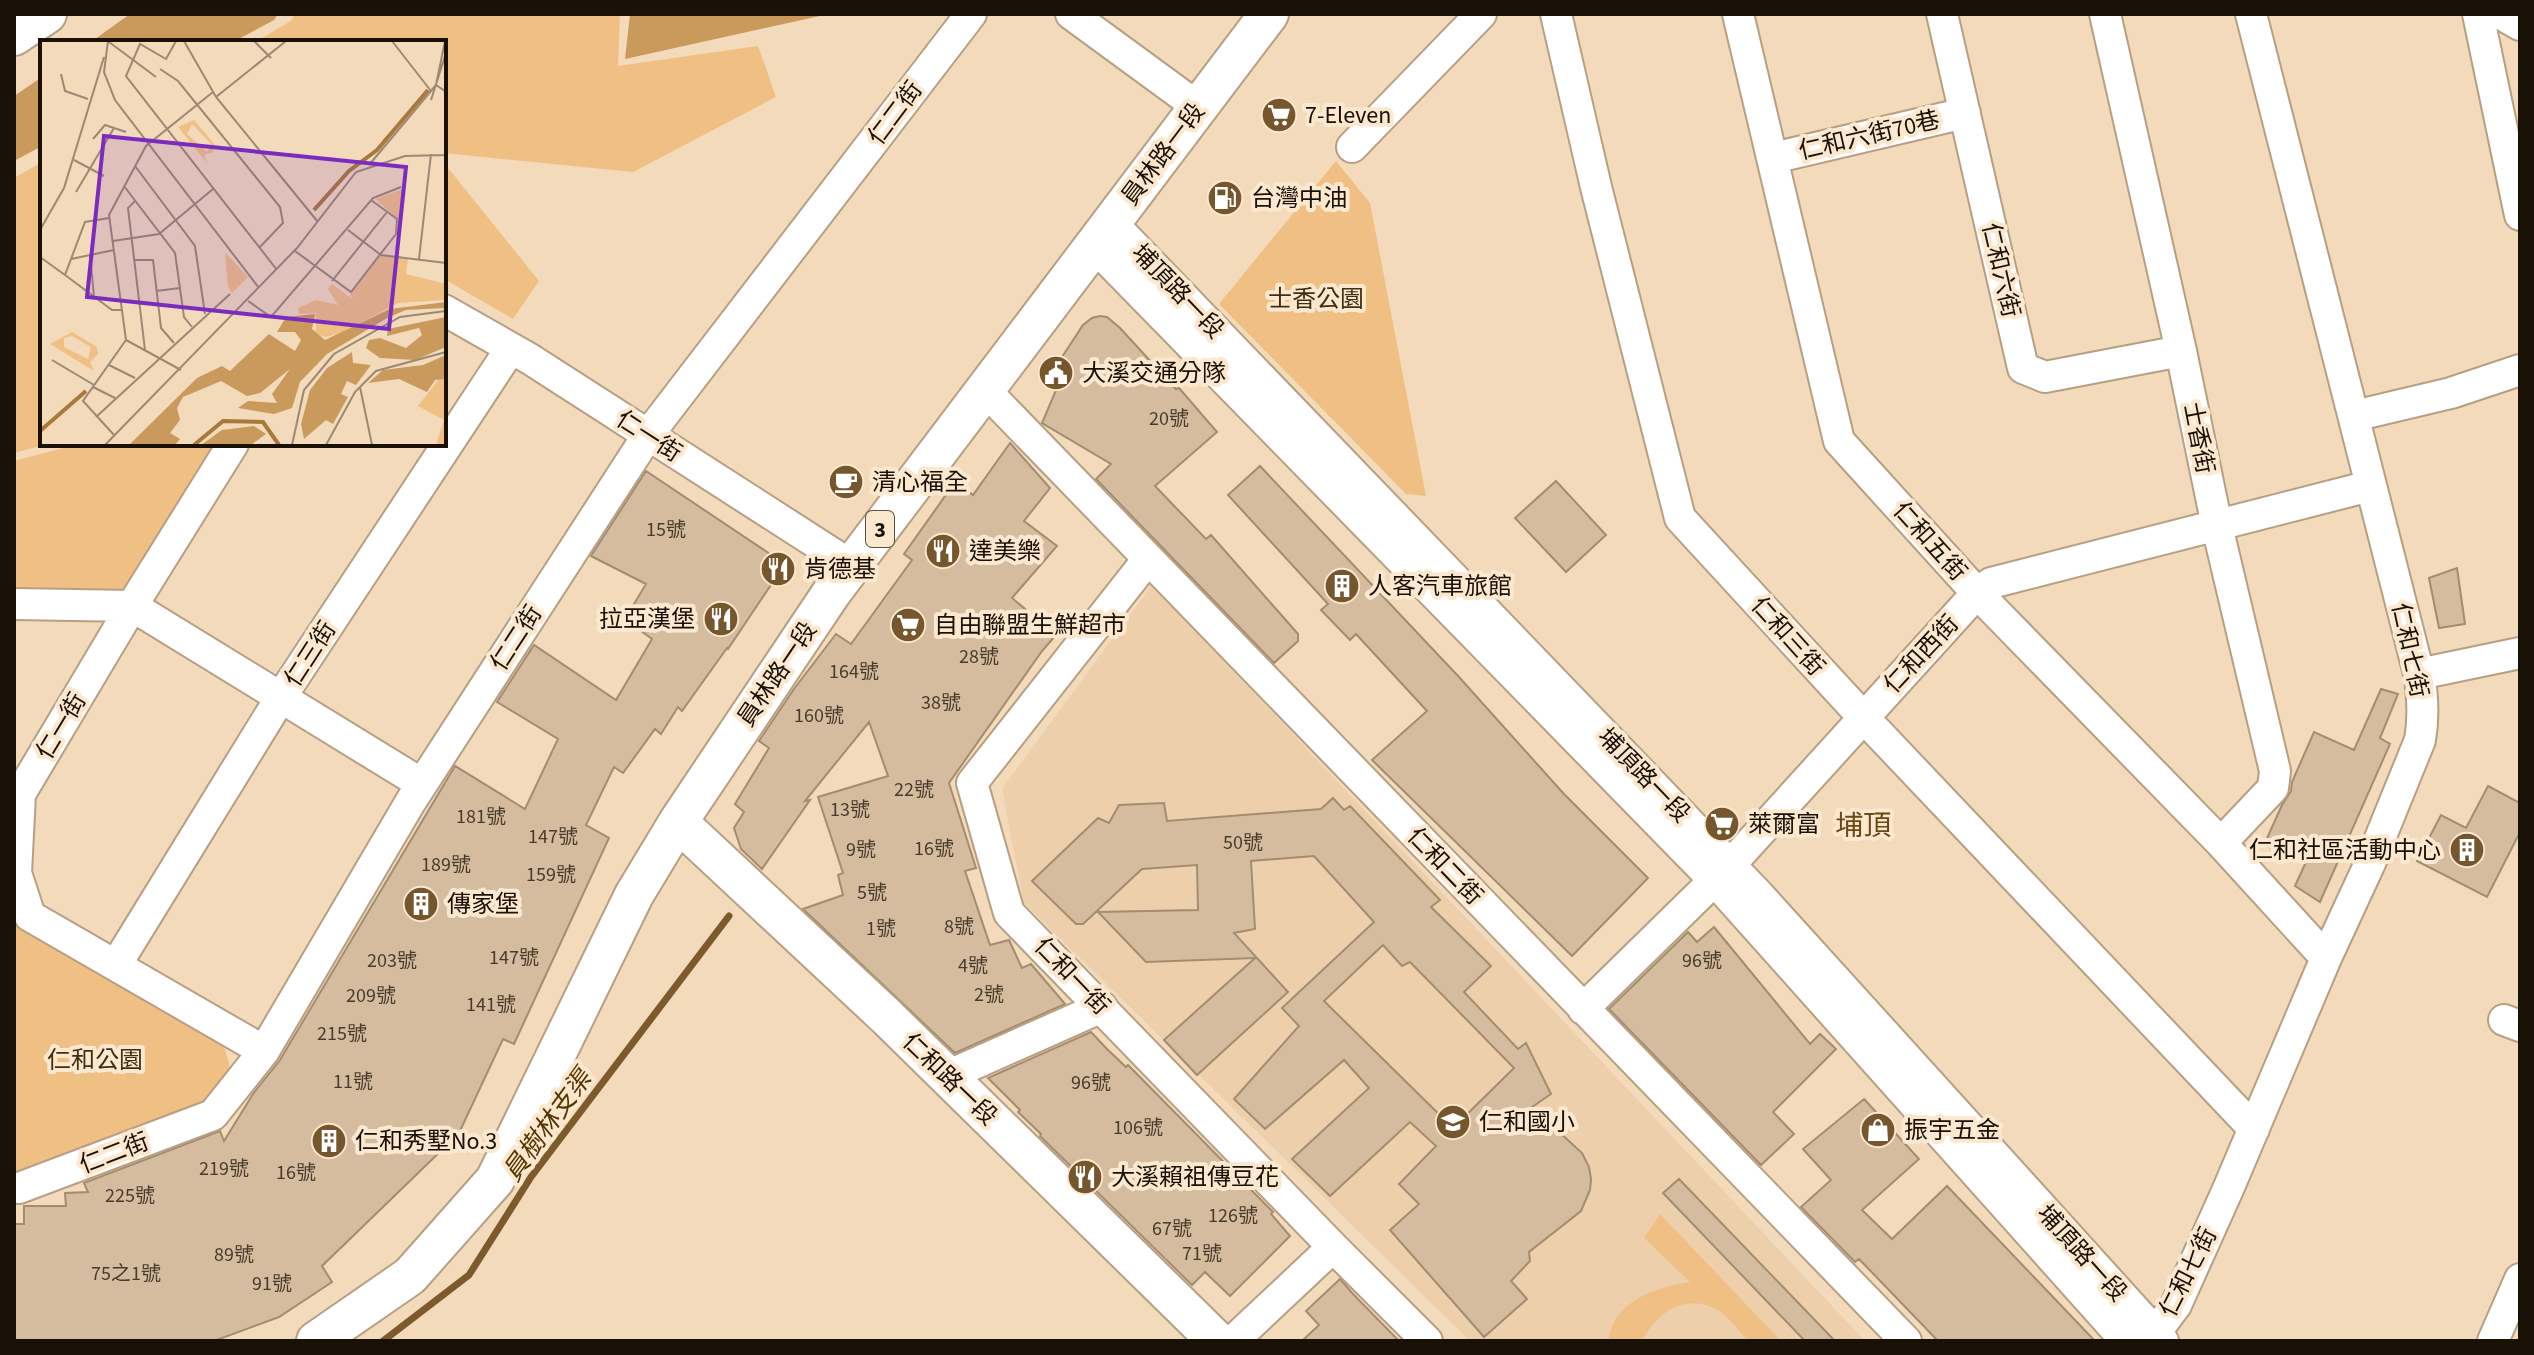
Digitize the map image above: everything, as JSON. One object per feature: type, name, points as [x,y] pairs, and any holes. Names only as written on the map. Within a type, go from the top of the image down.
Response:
[{"type":"main road","points":[[14,36],[47,14]]},
{"type":"main road","name":"員林路一段","points":[[316,1341],[410,1276],[495,1180],[634,895],[678,822],[852,566],[1269,14]]},
{"type":"main road","name":"仁和路一段","points":[[678,822],[947,1076],[1217,1341]]},
{"type":"street","name":"仁二街","points":[[19,1188],[213,1115],[264,1051],[422,784],[648,435],[971,14]]},
{"type":"street","points":[[1071,14],[1198,107]]},
{"type":"street","points":[[1352,147],[1481,14]]},
{"type":"street","name":"仁和三街","points":[[1556,14],[1596,187],[1680,518],[1863,717],[2254,1129]]},
{"type":"street","name":"仁和五街","points":[[1738,14],[1839,441],[1977,593],[2221,843],[2326,958]]},
{"type":"street","name":"仁和六街","points":[[1942,14],[2023,368],[2045,377],[2181,351]]},
{"type":"street","name":"士香街","points":[[2105,14],[2217,526],[2275,771],[2273,788],[2221,843]]},
{"type":"street","name":"仁和七街","points":[[2148,1339],[2176,1305],[2370,863],[2420,740],[2423,697],[2419,674],[2251,14]]},
{"type":"street","points":[[2478,14],[2520,215]]},
{"type":"street","points":[[2501,14],[2520,25]]},
{"type":"street","name":"仁和六街70巷","points":[[1773,158],[1965,113]]},
{"type":"street","name":"埔頂路一段","points":[[1103,234],[1722,873],[2148,1339]]},
{"type":"street","name":"仁一街","points":[[446,311],[511,348],[852,566]]},
{"type":"street","name":"仁三街","points":[[116,965],[281,697],[511,348]]},
{"type":"street","points":[[2354,416],[2451,393],[2520,370]]},
{"type":"street","name":"仁和二街","points":[[985,390],[1906,1341]]},
{"type":"street","name":"仁一街","points":[[232,446],[20,794],[16,873],[30,916],[264,1051]]},
{"type":"street","name":"仁和西街","points":[[1583,1009],[1722,873],[1977,593],[1991,583],[2370,486]]},
{"type":"street","name":"仁和一街","points":[[1148,559],[972,783],[1009,913],[1427,1341]]},
{"type":"street","points":[[14,604],[132,606],[422,784]]},
{"type":"street","points":[[2419,674],[2520,653]]},
{"type":"street","points":[[947,1076],[1102,1007]]},
{"type":"street","points":[[1233,1341],[1333,1247]]},
{"type":"street","points":[[2493,1341],[2520,1279]]},
{"type":"shaded area","points":[[130,14],[278,14],[274,20],[237,40],[94,40]]},
{"type":"shaded area","points":[[630,14],[829,14],[625,59]]},
{"type":"shaded area","points":[[40,78],[40,147],[14,161],[14,96]]},
{"type":"shaded area","name":"仁和國小","points":[[1152,585],[1865,1341],[1470,1341],[1024,903],[1002,789]]},
{"type":"green space","points":[[295,14],[620,14],[618,66],[758,46],[776,97],[633,172],[446,153],[446,40],[258,40],[291,21]]},
{"type":"green space","name":"士香公園","points":[[1336,161],[1370,203],[1426,496],[1406,494],[1219,304]]},
{"type":"green space","points":[[40,163],[40,446],[14,453],[14,178]]},
{"type":"green space","points":[[446,165],[539,281],[513,319],[446,280]]},
{"type":"green space","points":[[229,446],[132,603],[14,600],[14,461],[63,448]]},
{"type":"green space","name":"仁和公園","points":[[14,914],[220,1038],[230,1073],[213,1105],[14,1172]]},
{"type":"green space","points":[[1660,1214],[1781,1341],[1748,1341],[1716,1309],[1693,1303],[1672,1308],[1663,1314],[1642,1341],[1609,1341],[1612,1327],[1627,1306],[1651,1292],[1690,1282],[1644,1238]]},
{"type":"building","points":[[1100,316],[1107,317],[1120,328],[1217,432],[1155,486],[1206,539],[1211,535],[1298,634],[1298,641],[1274,663],[1096,479],[1111,464],[1042,423],[1068,362],[1062,357],[1083,325]]},
{"type":"building","points":[[1010,443],[1050,488],[1024,521],[1057,546],[1012,598],[1056,635],[949,783],[976,868],[965,871],[990,945],[1009,940],[1022,968],[1031,964],[1065,1004],[955,1053],[803,909],[843,895],[838,875],[843,873],[818,797],[888,776],[869,722],[805,801],[810,800],[762,869],[741,849],[734,828],[744,812],[735,804],[769,748],[759,741],[794,689],[836,634],[851,644],[912,560],[904,554],[955,482],[973,495]]},
{"type":"building","points":[[1260,466],[1459,677],[1564,794],[1648,878],[1572,956],[1372,760],[1427,711],[1356,634],[1350,640],[1321,610],[1328,604],[1228,495]]},
{"type":"building","points":[[646,471],[785,564],[682,711],[678,707],[661,734],[655,729],[623,773],[614,767],[586,825],[609,838],[514,1044],[503,1039],[452,1148],[447,1145],[322,1266],[332,1282],[279,1317],[214,1341],[14,1341],[14,1224],[24,1224],[24,1206],[66,1206],[65,1193],[88,1192],[84,1183],[220,1131],[224,1141],[253,1094],[280,1060],[455,766],[525,809],[558,739],[497,702],[534,645],[616,700],[652,639],[625,619],[646,584],[591,556]]},
{"type":"building","points":[[1556,481],[1606,535],[1566,572],[1515,518]]},
{"type":"building","points":[[2457,568],[2465,624],[2439,628],[2429,578]]},
{"type":"building","points":[[2381,689],[2398,694],[2380,738],[2390,744],[2320,902],[2295,886],[2306,862],[2264,845],[2291,791],[2314,732],[2354,750]]},
{"type":"building","name":"仁和社區活動中心","points":[[2488,786],[2520,803],[2520,832],[2487,897],[2417,861],[2441,815],[2466,828]]},
{"type":"building","points":[[1333,798],[1344,810],[1350,806],[1440,900],[1431,907],[1491,966],[1464,992],[1518,1049],[1526,1043],[1551,1094],[1532,1107],[1582,1153],[1589,1167],[1590,1190],[1581,1211],[1529,1252],[1530,1261],[1511,1281],[1527,1299],[1484,1337],[1390,1230],[1419,1204],[1399,1184],[1436,1146],[1410,1122],[1330,1196],[1292,1159],[1369,1088],[1344,1060],[1265,1129],[1234,1099],[1299,1026],[1282,1008],[1374,922],[1314,856],[1251,861],[1255,929],[1234,933],[1288,992],[1197,1075],[1164,1040],[1255,958],[1146,962],[1098,912],[1198,910],[1197,865],[1142,869],[1083,924],[1076,924],[1032,881],[1098,818],[1109,823],[1119,805],[1164,803],[1167,821],[1321,809]],"holes":[[[1383,945],[1402,966],[1410,962],[1514,1068],[1453,1128],[1324,1001]]]},
{"type":"building","points":[[1714,927],[1810,1044],[1820,1034],[1836,1049],[1773,1112],[1794,1134],[1761,1165],[1609,1009],[1688,932],[1697,942]]},
{"type":"building","points":[[1091,1032],[1126,1067],[1128,1065],[1273,1212],[1271,1214],[1290,1236],[1230,1296],[1205,1272],[1192,1285],[1040,1136],[1018,1112],[1020,1110],[988,1078]]},
{"type":"building","points":[[1864,1099],[1919,1159],[1862,1210],[1892,1239],[1947,1186],[2095,1341],[1938,1341],[1859,1259],[1855,1262],[1801,1207],[1831,1180],[1803,1149]]},
{"type":"building","points":[[1679,1179],[1835,1341],[1805,1341],[1663,1193]]},
{"type":"building","points":[[1340,1279],[1399,1341],[1302,1341],[1319,1325],[1306,1311]]},
{"type":"waterway","name":"員樹林支渠","points":[[383,1341],[469,1275],[531,1177],[729,916]]},
{"type":"place","name":"7-Eleven","points":[[1279,115]]},
{"type":"place","name":"台灣中油","points":[[1225,198]]},
{"type":"place","name":"大溪交通分隊","points":[[1056,373]]},
{"type":"place","name":"清心福全","points":[[846,482]]},
{"type":"place","name":"達美樂","points":[[943,551]]},
{"type":"place","name":"肯德基","points":[[778,569]]},
{"type":"place","name":"人客汽車旅館","points":[[1342,586]]},
{"type":"place","name":"拉亞漢堡","points":[[721,619]]},
{"type":"place","name":"自由聯盟生鮮超市","points":[[908,625]]},
{"type":"place","name":"萊爾富","points":[[1722,824]]},
{"type":"place","name":"仁和社區活動中心","points":[[2467,850]]},
{"type":"place","name":"傳家堡","points":[[421,904]]},
{"type":"place","name":"仁和國小","points":[[1453,1122]]},
{"type":"place","name":"振宇五金","points":[[1878,1130]]},
{"type":"place","name":"仁和秀墅No.3","points":[[329,1141]]},
{"type":"place","name":"大溪賴祖傳豆花","points":[[1085,1177]]},
{"type":"district","name":"埔頂","points":[[1863,825]]}]
